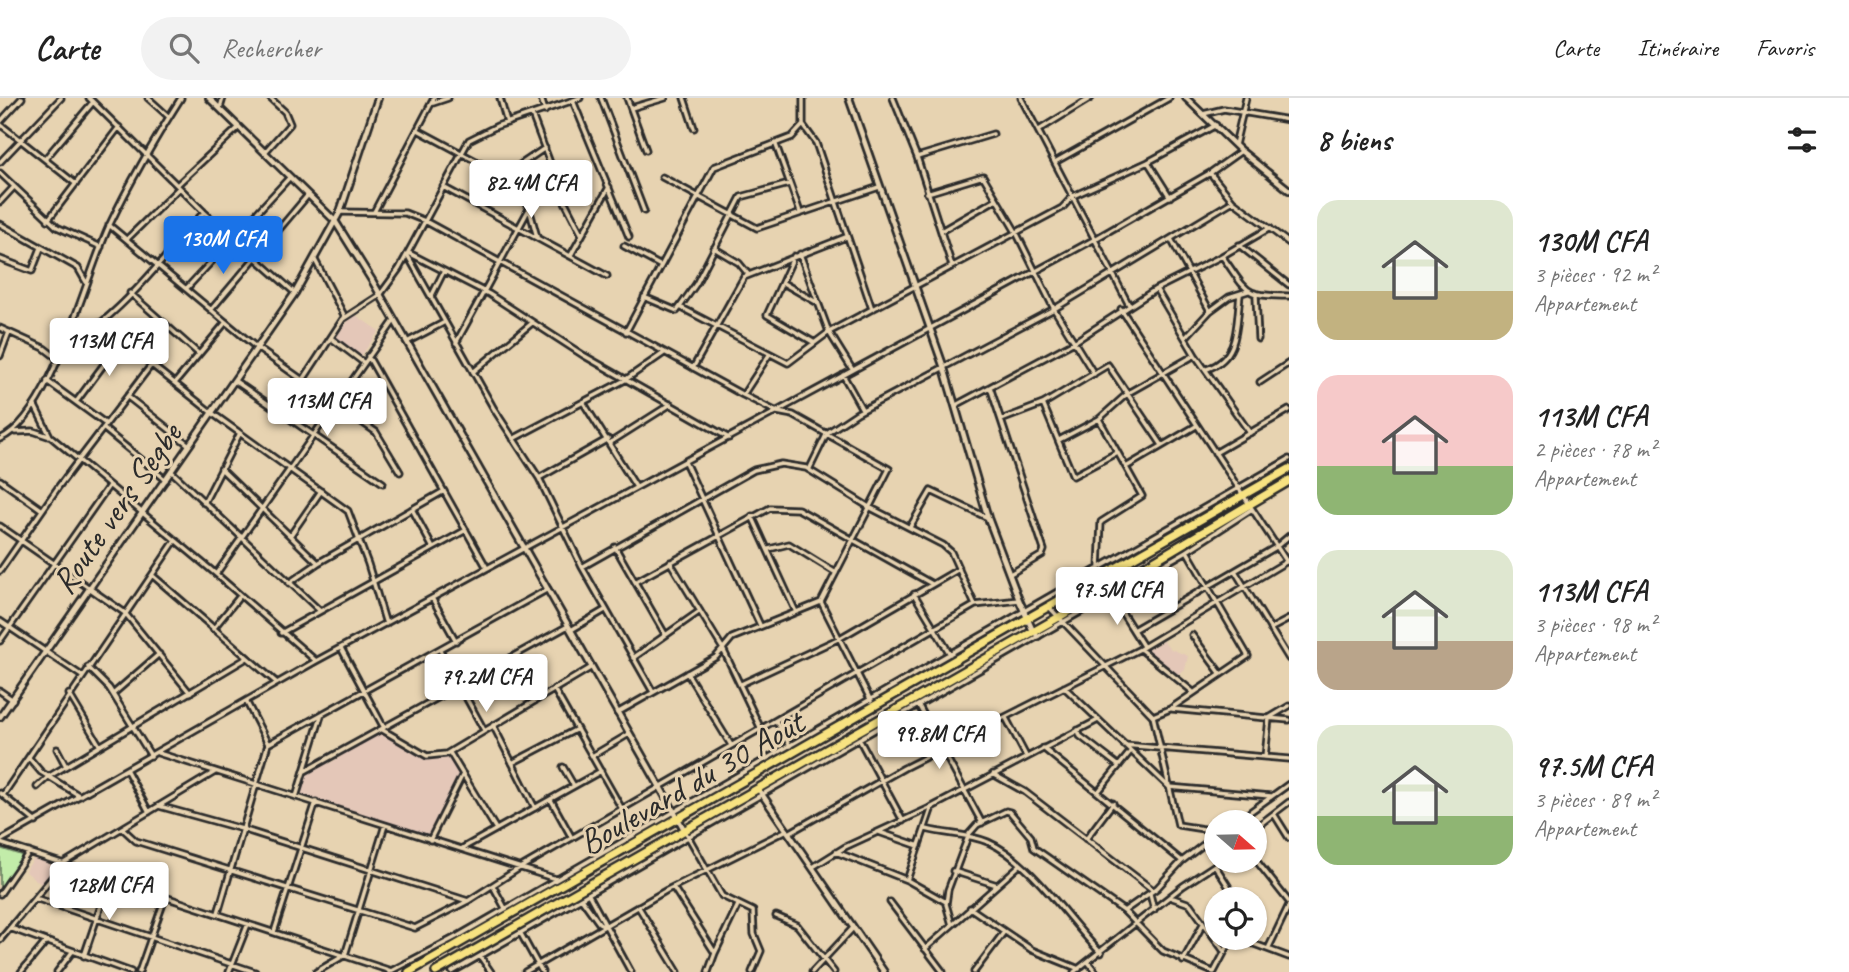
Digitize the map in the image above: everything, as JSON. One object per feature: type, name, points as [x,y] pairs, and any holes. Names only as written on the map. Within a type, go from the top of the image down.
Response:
[{"type":"highway","name":"Boulevard du 30 Août","points":[[409,972],[578,878],[677,815],[751,777],[1026,616],[1049,607],[1241,491],[1289,469]]},
{"type":"highway","name":"Boulevard du 30 Août","points":[[436,972],[586,892],[1061,620],[1289,481]]},
{"type":"highway","points":[[751,777],[761,779],[760,790],[748,786],[751,777]]},
{"type":"highway","points":[[511,915],[519,918],[517,928]]},
{"type":"street","points":[[22,98],[0,123],[76,184]]},
{"type":"street","points":[[0,162],[61,98]]},
{"type":"street","points":[[148,98],[169,117]]},
{"type":"street","points":[[15,432],[35,405],[47,381],[109,225],[145,153],[181,98]]},
{"type":"street","points":[[209,98],[335,221],[407,342],[722,896],[753,911],[754,934],[761,951],[752,972]]},
{"type":"street","points":[[220,107],[223,98]]},
{"type":"street","points":[[264,152],[290,124],[285,112],[270,98]]},
{"type":"street","name":"Route vers Segbe","points":[[0,718],[295,293],[340,212],[378,98]]},
{"type":"street","points":[[374,212],[434,98]]},
{"type":"street","points":[[431,104],[448,98]]},
{"type":"street","points":[[500,98],[507,123]]},
{"type":"street","points":[[541,98],[545,111]]},
{"type":"street","points":[[303,380],[345,317],[380,295],[408,254],[442,187],[473,137],[580,98]]},
{"type":"street","points":[[601,98],[644,211]]},
{"type":"street","points":[[627,98],[646,150]]},
{"type":"street","points":[[631,108],[665,98]]},
{"type":"street","points":[[684,98],[694,128]]},
{"type":"street","points":[[626,332],[716,166],[776,145],[797,134],[803,125],[803,98]]},
{"type":"street","points":[[849,98],[944,368],[988,518],[1019,600],[1036,634],[919,706],[760,790],[884,972]]},
{"type":"street","points":[[893,98],[917,157],[952,266]]},
{"type":"street","points":[[1021,98],[1129,305]]},
{"type":"street","points":[[1039,130],[1091,98]]},
{"type":"street","points":[[1055,162],[1169,98]]},
{"type":"street","points":[[1185,98],[1241,151],[1289,190]]},
{"type":"street","points":[[1235,145],[1245,113],[1246,98]]},
{"type":"street","points":[[46,159],[91,100],[204,212],[295,293]]},
{"type":"street","points":[[573,101],[629,237]]},
{"type":"street","points":[[1203,114],[1219,109],[1289,120]]},
{"type":"street","points":[[532,115],[562,195],[582,235]]},
{"type":"street","points":[[803,125],[816,143],[872,309]]},
{"type":"street","points":[[680,307],[788,363],[829,332],[1062,208],[1070,203],[1073,196],[1148,162],[1216,125]]},
{"type":"street","points":[[48,220],[119,127]]},
{"type":"street","points":[[127,239],[239,127]]},
{"type":"street","points":[[418,130],[505,175],[518,186],[530,208],[537,237]]},
{"type":"street","points":[[917,157],[993,134]]},
{"type":"street","points":[[776,145],[800,212]]},
{"type":"street","points":[[505,175],[545,148]]},
{"type":"street","points":[[0,842],[277,683],[524,547],[1096,239],[1210,173],[1241,151]]},
{"type":"street","points":[[1148,162],[1170,197]]},
{"type":"street","points":[[0,173],[48,220],[65,232],[101,247]]},
{"type":"street","points":[[1210,173],[1233,201],[1289,243]]},
{"type":"street","points":[[927,193],[983,176],[1016,232],[1054,309],[1094,374]]},
{"type":"street","points":[[186,289],[290,177]]},
{"type":"street","points":[[662,177],[731,216],[759,228],[879,187]]},
{"type":"street","points":[[644,297],[672,311],[680,307],[696,284],[744,195],[789,184]]},
{"type":"street","points":[[524,198],[538,186],[562,195]]},
{"type":"street","points":[[442,187],[607,276]]},
{"type":"street","points":[[571,255],[608,187]]},
{"type":"street","points":[[0,202],[14,188]]},
{"type":"street","points":[[211,310],[308,195]]},
{"type":"street","points":[[941,231],[995,200]]},
{"type":"street","points":[[809,470],[827,433],[862,410],[1054,309],[1233,201]]},
{"type":"street","points":[[456,342],[530,208]]},
{"type":"street","points":[[61,350],[99,323],[159,265],[204,212]]},
{"type":"street","points":[[340,212],[405,213],[425,221],[664,353],[775,411],[793,415],[889,469],[821,602],[732,638],[716,657],[617,713]]},
{"type":"street","points":[[0,224],[78,268],[86,284]]},
{"type":"street","points":[[109,225],[257,348],[379,435],[400,472]]},
{"type":"street","points":[[956,405],[1074,342],[1121,309],[1190,271],[1223,257],[1270,228]]},
{"type":"street","points":[[693,368],[742,279],[748,274],[846,237]]},
{"type":"street","points":[[1171,239],[1210,311]]},
{"type":"street","points":[[1239,245],[1289,285]]},
{"type":"street","points":[[624,246],[661,266]]},
{"type":"street","points":[[0,259],[32,271],[41,248]]},
{"type":"street","points":[[714,248],[739,263],[748,274]]},
{"type":"street","points":[[408,254],[485,292],[625,380],[729,438]]},
{"type":"street","points":[[408,254],[473,372],[539,478],[582,567],[653,692]]},
{"type":"street","points":[[800,254],[829,332],[852,369]]},
{"type":"street","points":[[794,256],[767,316],[813,342]]},
{"type":"street","points":[[1223,257],[1248,291],[1256,296],[1289,296]]},
{"type":"street","points":[[314,260],[345,317]]},
{"type":"street","points":[[430,297],[444,271]]},
{"type":"street","points":[[783,283],[820,304]]},
{"type":"street","points":[[1156,289],[1195,355],[1250,433]]},
{"type":"street","points":[[1185,338],[1210,311],[1230,297],[1248,291]]},
{"type":"street","points":[[130,293],[199,354]]},
{"type":"street","points":[[1207,369],[1223,363],[1231,351],[1240,295]]},
{"type":"street","points":[[1256,296],[1258,339]]},
{"type":"street","points":[[526,972],[603,925],[673,887],[788,832],[883,780],[1141,648],[1245,589],[1288,561],[1276,547],[1121,309]]},
{"type":"street","points":[[216,574],[394,321]]},
{"type":"street","points":[[407,342],[445,322]]},
{"type":"street","points":[[99,323],[212,413],[348,511],[386,624]]},
{"type":"street","points":[[175,383],[226,323]]},
{"type":"street","points":[[473,372],[532,323]]},
{"type":"street","points":[[0,328],[48,350],[57,358]]},
{"type":"street","points":[[0,356],[9,332]]},
{"type":"street","points":[[331,338],[364,363]]},
{"type":"street","points":[[76,402],[122,340]]},
{"type":"street","points":[[513,439],[625,380],[664,353]]},
{"type":"street","points":[[743,395],[769,355]]},
{"type":"street","points":[[1059,440],[1099,419],[1128,393],[1195,355]]},
{"type":"street","points":[[368,356],[487,568]]},
{"type":"street","points":[[1260,382],[1289,363]]},
{"type":"street","points":[[0,570],[42,509],[152,364]]},
{"type":"street","points":[[1001,419],[1043,404],[1108,365],[1162,445]]},
{"type":"street","points":[[843,375],[862,410]]},
{"type":"street","points":[[47,381],[76,402],[166,480]]},
{"type":"street","points":[[234,381],[383,483]]},
{"type":"street","points":[[989,387],[1044,550],[1042,555],[1010,574]]},
{"type":"street","points":[[128,397],[189,445]]},
{"type":"street","points":[[583,402],[610,440],[636,488]]},
{"type":"street","points":[[539,478],[671,404]]},
{"type":"street","points":[[1043,404],[1074,476],[1117,452]]},
{"type":"street","points":[[35,405],[50,436]]},
{"type":"street","points":[[1215,453],[1289,410]]},
{"type":"street","points":[[1099,419],[1142,496],[1101,522],[1099,568]]},
{"type":"street","points":[[1126,467],[1196,426]]},
{"type":"street","points":[[0,439],[15,432],[33,430],[50,436],[108,487],[216,574],[316,662]]},
{"type":"street","points":[[204,503],[240,433]]},
{"type":"street","points":[[0,842],[391,972],[556,879],[677,815],[950,654],[1026,616],[1099,568],[1241,491],[1289,459]]},
{"type":"street","points":[[685,462],[760,625]]},
{"type":"street","points":[[582,567],[768,465],[795,465],[809,470],[871,508],[948,548],[975,605]]},
{"type":"street","points":[[221,469],[318,562]]},
{"type":"street","points":[[171,471],[319,610]]},
{"type":"street","points":[[0,480],[42,509]]},
{"type":"street","points":[[0,641],[108,487]]},
{"type":"street","points":[[290,536],[321,491]]},
{"type":"street","points":[[289,583],[318,562],[444,491]]},
{"type":"street","points":[[910,527],[932,491],[988,518]]},
{"type":"street","points":[[1061,620],[1187,551],[1251,506]]},
{"type":"street","points":[[635,582],[752,516],[773,507],[795,508],[932,584]]},
{"type":"street","points":[[412,509],[433,548]]},
{"type":"street","points":[[752,516],[796,613]]},
{"type":"street","points":[[0,526],[125,613],[190,693]]},
{"type":"street","points":[[281,633],[466,530]]},
{"type":"street","points":[[1133,630],[1276,547],[1289,536]]},
{"type":"street","points":[[36,822],[1,794],[29,757],[69,694],[175,541]]},
{"type":"street","points":[[769,550],[788,544],[836,573]]},
{"type":"street","points":[[615,547],[665,634]]},
{"type":"street","points":[[1153,716],[1170,709],[1248,656],[1206,588],[1187,551]]},
{"type":"street","points":[[670,562],[723,649],[761,729]]},
{"type":"street","points":[[740,684],[840,638],[959,569]]},
{"type":"street","points":[[1234,571],[1289,659]]},
{"type":"street","points":[[152,575],[277,683]]},
{"type":"street","points":[[268,744],[548,589]]},
{"type":"street","points":[[914,594],[950,654]]},
{"type":"street","points":[[1111,595],[1141,648],[1193,692]]},
{"type":"street","points":[[213,629],[240,596]]},
{"type":"street","points":[[432,598],[456,641]]},
{"type":"street","points":[[122,829],[133,839],[415,929],[468,901],[517,869],[975,605],[1019,600]]},
{"type":"street","points":[[821,602],[870,701]]},
{"type":"street","points":[[1049,607],[1153,716],[1178,825],[1204,830]]},
{"type":"street","points":[[305,771],[605,610]]},
{"type":"street","points":[[633,659],[700,611]]},
{"type":"street","points":[[1270,629],[1289,619]]},
{"type":"street","points":[[0,621],[82,676]]},
{"type":"street","points":[[1192,635],[1221,674]]},
{"type":"street","points":[[341,648],[382,728],[427,756],[450,752],[592,667]]},
{"type":"street","points":[[440,650],[484,730]]},
{"type":"street","points":[[113,694],[159,654]]},
{"type":"street","points":[[37,787],[48,777],[247,658]]},
{"type":"street","points":[[89,667],[113,694],[151,757]]},
{"type":"street","points":[[687,673],[731,745]]},
{"type":"street","points":[[1064,687],[1169,787],[1271,796]]},
{"type":"street","points":[[554,689],[622,809]]},
{"type":"street","points":[[0,691],[13,700]]},
{"type":"street","points":[[69,694],[100,746]]},
{"type":"street","points":[[218,914],[268,744],[246,701]]},
{"type":"street","points":[[919,706],[982,823]]},
{"type":"street","points":[[1269,718],[1289,706]]},
{"type":"street","points":[[1170,709],[1289,720]]},
{"type":"street","points":[[296,797],[321,716]]},
{"type":"street","points":[[1006,718],[1026,756]]},
{"type":"street","points":[[1265,757],[1269,718]]},
{"type":"street","points":[[813,867],[836,852],[932,807],[1097,720]]},
{"type":"street","points":[[776,721],[790,746]]},
{"type":"street","points":[[493,725],[535,808]]},
{"type":"street","points":[[512,762],[577,729]]},
{"type":"street","points":[[1079,730],[1080,736],[1119,766]]},
{"type":"street","points":[[592,756],[629,734]]},
{"type":"street","points":[[859,739],[903,821]]},
{"type":"street","points":[[1124,745],[1289,759]]},
{"type":"street","points":[[1043,748],[1182,861]]},
{"type":"street","points":[[57,749],[66,766]]},
{"type":"street","points":[[158,752],[517,869],[556,879],[566,884],[603,925]]},
{"type":"street","points":[[450,752],[497,829]]},
{"type":"street","points":[[1098,792],[1130,752]]},
{"type":"street","points":[[29,757],[48,777],[80,796]]},
{"type":"street","points":[[563,767],[574,786]]},
{"type":"street","points":[[127,771],[149,812]]},
{"type":"street","points":[[461,849],[601,771]]},
{"type":"street","points":[[0,940],[64,863],[215,772]]},
{"type":"street","points":[[430,840],[463,774]]},
{"type":"street","points":[[993,774],[1025,792],[1152,891]]},
{"type":"street","points":[[1252,810],[1289,784]]},
{"type":"street","points":[[551,800],[572,838]]},
{"type":"street","points":[[274,932],[316,802]]},
{"type":"street","points":[[1267,819],[1289,802]]},
{"type":"street","points":[[1086,839],[1113,803]]},
{"type":"street","points":[[159,806],[242,829],[468,901]]},
{"type":"street","points":[[907,880],[932,807]]},
{"type":"street","points":[[952,925],[946,902],[953,871],[969,834],[982,823],[1010,812],[1031,837],[1034,848],[1124,911],[1163,951],[1213,972],[1223,950]]},
{"type":"street","points":[[1274,814],[1289,838]]},
{"type":"street","points":[[316,972],[345,955],[385,825]]},
{"type":"street","points":[[926,829],[953,836],[969,834],[999,847],[1020,865],[1101,953]]},
{"type":"street","points":[[879,832],[919,846]]},
{"type":"street","points":[[1124,911],[1152,891],[1204,843]]},
{"type":"street","points":[[0,894],[29,852]]},
{"type":"street","points":[[836,852],[907,880],[946,902]]},
{"type":"street","points":[[925,949],[1020,865]]},
{"type":"street","points":[[953,871],[997,885]]},
{"type":"street","points":[[1074,972],[1205,873]]},
{"type":"street","points":[[1266,873],[1289,903],[1287,913],[1268,948],[1289,957]]},
{"type":"street","points":[[578,878],[602,916],[603,925],[630,971]]},
{"type":"street","points":[[85,956],[110,879]]},
{"type":"street","points":[[493,886],[505,908]]},
{"type":"street","points":[[673,887],[715,953]]},
{"type":"street","points":[[1152,891],[1149,899],[1154,910]]},
{"type":"street","points":[[139,972],[165,897]]},
{"type":"street","points":[[1170,897],[1190,904],[1203,924],[1183,961]]},
{"type":"street","points":[[35,898],[255,972]]},
{"type":"street","points":[[890,902],[943,972]]},
{"type":"street","points":[[708,972],[738,905]]},
{"type":"street","points":[[638,906],[678,972]]},
{"type":"street","points":[[970,908],[1049,959],[1063,960],[1079,969]]},
{"type":"street","points":[[776,916],[797,925],[834,972]]},
{"type":"street","points":[[229,972],[248,924]]},
{"type":"street","points":[[452,972],[480,956],[517,928],[542,972]]},
{"type":"street","points":[[10,929],[131,972]]},
{"type":"street","points":[[812,972],[853,929]]},
{"type":"street","points":[[974,972],[1004,932]]},
{"type":"street","points":[[21,972],[46,943]]},
{"type":"street","points":[[57,972],[72,952]]},
{"type":"street","points":[[480,956],[491,972]]},
{"type":"street","points":[[1088,962],[1096,972]]},
{"type":"shaded area","points":[[354,314],[379,331],[361,356],[335,338]]},
{"type":"shaded area","points":[[1163,641],[1171,649],[1188,656],[1185,670],[1178,676],[1145,651]]},
{"type":"shaded area","points":[[380,731],[426,757],[449,755],[459,773],[430,837],[298,797],[305,772],[332,762]]},
{"type":"shaded area","points":[[35,857],[58,865],[42,885],[25,871]]},
{"type":"green space","points":[[0,848],[24,856],[0,890]]}]
